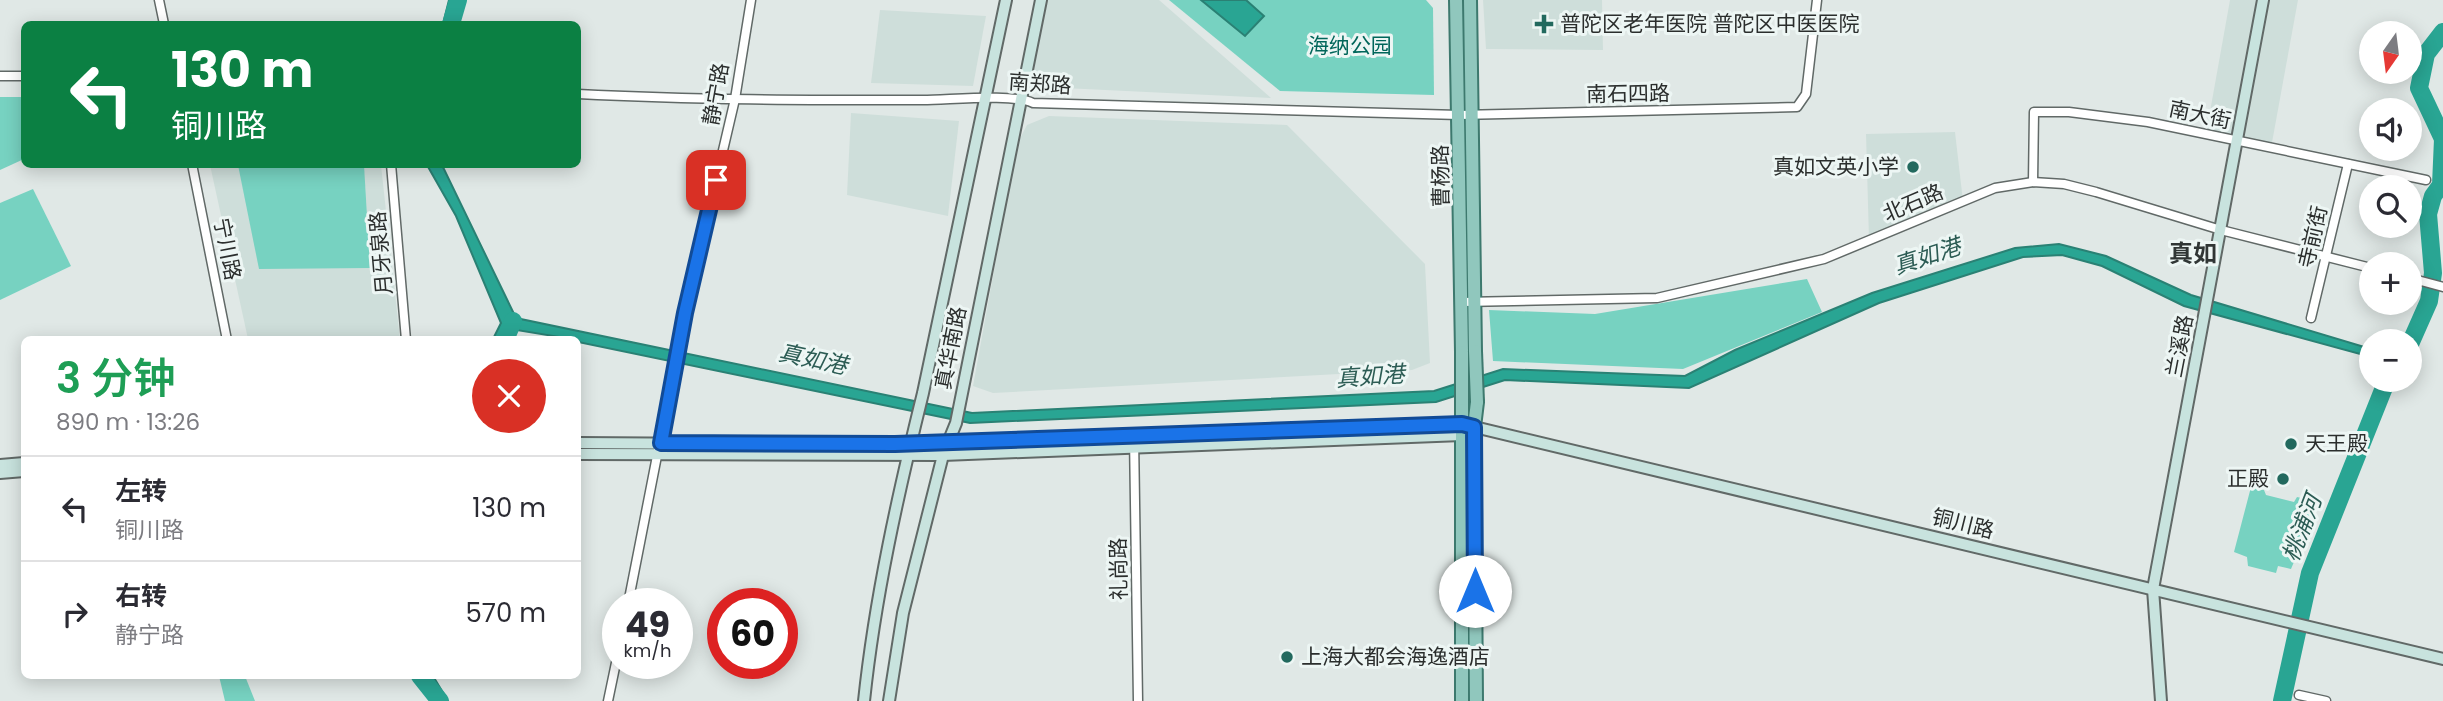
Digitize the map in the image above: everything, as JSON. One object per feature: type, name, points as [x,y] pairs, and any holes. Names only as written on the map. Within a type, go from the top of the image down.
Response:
[{"type":"main road","name":"真华南路","points":[[864,701],[877,609],[909,449],[1006,0]]},
{"type":"main road","name":"真华南路","points":[[889,701],[903,613],[943,455],[956,423],[1041,0]]},
{"type":"main road","name":"曹杨路","points":[[1456,0],[1464,115],[1468,351]]},
{"type":"main road","name":"曹杨路","points":[[1464,115],[1470,0]]},
{"type":"main road","name":"兰溪路","points":[[2161,701],[2153,589],[2263,0]]},
{"type":"main road","points":[[1468,351],[1462,399],[1466,429],[1476,701]]},
{"type":"main road","points":[[1462,701],[1466,429],[1477,402],[1468,351]]},
{"type":"main road","name":"铜川路","points":[[909,449],[948,441],[1134,441],[1466,429],[2443,659]]},
{"type":"main road","name":"铜川路","points":[[581,443],[660,448],[909,449],[943,455],[1134,441]]},
{"type":"main road","name":"铜川路","points":[[581,454],[660,448]]},
{"type":"main road","points":[[0,466],[21,463]]},
{"type":"main road","points":[[0,473],[21,471]]},
{"type":"street","points":[[159,0],[163,21]]},
{"type":"street","name":"静宁路","points":[[631,588],[676,362],[735,100],[751,0]]},
{"type":"street","name":"南石四路","points":[[1464,115],[1797,107],[1806,94],[1817,0]]},
{"type":"street","points":[[0,76],[21,76]]},
{"type":"street","name":"南郑路","points":[[581,94],[735,100],[985,100],[1021,97],[1033,103],[1464,115]]},
{"type":"street","name":"南大街","points":[[2033,182],[2034,112],[2111,116],[2426,180]]},
{"type":"street","name":"寺前街","points":[[2311,318],[2348,164]]},
{"type":"street","name":"宁川路","points":[[193,168],[226,336]]},
{"type":"street","name":"月牙泉路","points":[[391,168],[406,336]]},
{"type":"street","name":"北石路","points":[[1468,301],[1657,298],[1824,259],[1995,188],[2033,182],[2064,184],[2096,192],[2221,230],[2359,265]]},
{"type":"street","points":[[2422,281],[2443,287]]},
{"type":"street","name":"礼尚路","points":[[1134,441],[1138,701]]},
{"type":"street","points":[[608,701],[613,679]]},
{"type":"street","points":[[2299,695],[2326,701]]},
{"type":"shaded area","points":[[449,0],[458,0],[452,21],[444,21]]},
{"type":"shaded area","points":[[1048,0],[1159,0],[1271,98],[1043,87],[1037,83],[1033,69]]},
{"type":"shaded area","points":[[1201,0],[1246,0],[1264,16],[1245,36]]},
{"type":"shaded area","name":"普陀区老年医院 普陀区中医医院","points":[[1483,0],[1602,0],[1603,50],[1486,49]]},
{"type":"shaded area","points":[[2230,0],[2298,0],[2271,148],[2206,134]]},
{"type":"shaded area","points":[[880,10],[986,16],[973,86],[871,83]]},
{"type":"shaded area","points":[[851,113],[959,121],[948,216],[847,195]]},
{"type":"shaded area","points":[[1049,116],[1287,125],[1425,264],[1430,363],[1412,370],[993,393],[973,386],[1017,144],[1027,125]]},
{"type":"shaded area","name":"真如文英小学","points":[[1955,132],[1963,201],[1869,240],[1866,134]]},
{"type":"shaded area","points":[[211,168],[381,168],[400,336],[247,336]]},
{"type":"shaded area","points":[[429,168],[443,168],[516,318],[972,413],[1434,391],[1503,369],[1685,376],[1735,350],[1872,293],[2015,248],[2059,244],[2106,256],[2191,295],[2359,345],[2359,354],[2184,306],[2102,266],[2062,255],[2023,257],[1879,303],[1689,388],[1505,380],[1436,402],[970,423],[581,343],[581,336],[554,336],[517,330],[514,336],[494,336],[501,323],[456,216]]},
{"type":"shaded area","points":[[422,679],[435,679],[448,701],[440,701]]},
{"type":"green space","name":"海纳公园","points":[[1169,0],[1426,0],[1433,8],[1434,95],[1280,91]]},
{"type":"green space","points":[[0,97],[21,97],[21,160],[0,170]]},
{"type":"green space","points":[[239,168],[364,168],[370,268],[259,269]]},
{"type":"green space","points":[[33,189],[71,266],[0,300],[0,203]]},
{"type":"green space","points":[[1807,279],[1822,312],[1683,369],[1493,361],[1489,310],[1595,314]]},
{"type":"green space","points":[[2251,487],[2264,490],[2266,495],[2294,502],[2297,497],[2319,502],[2291,569],[2278,566],[2276,573],[2248,566],[2247,557],[2234,552]]},
{"type":"green space","points":[[220,679],[246,679],[255,701],[225,701]]},
{"type":"waterway","name":"真如港","points":[[452,21],[458,0]]},
{"type":"waterway","name":"桃浦河","points":[[2417,329],[2429,301],[2433,273],[2428,214],[2433,196],[2441,185],[2443,139],[2419,88],[2426,54],[2443,32]]},
{"type":"waterway","points":[[507,336],[513,321]]},
{"type":"waterway","name":"桃浦河","points":[[2282,701],[2310,573],[2382,392]]},
{"type":"waterway","points":[[422,679],[440,701]]},
{"type":"place","name":"普陀区老年医院 普陀区中医医院","points":[[1544,24]]},
{"type":"place","name":"真如文英小学","points":[[1913,167]]},
{"type":"place","name":"天王殿","points":[[2291,444]]},
{"type":"place","name":"正殿","points":[[2283,479]]},
{"type":"place","name":"上海大都会海逸酒店","points":[[1287,657]]},
{"type":"district","name":"真如","points":[[2193,254]]},
{"type":"route","points":[[716,180],[685,313],[661,443],[895,444],[1462,424],[1474,427],[1475,591]]}]
